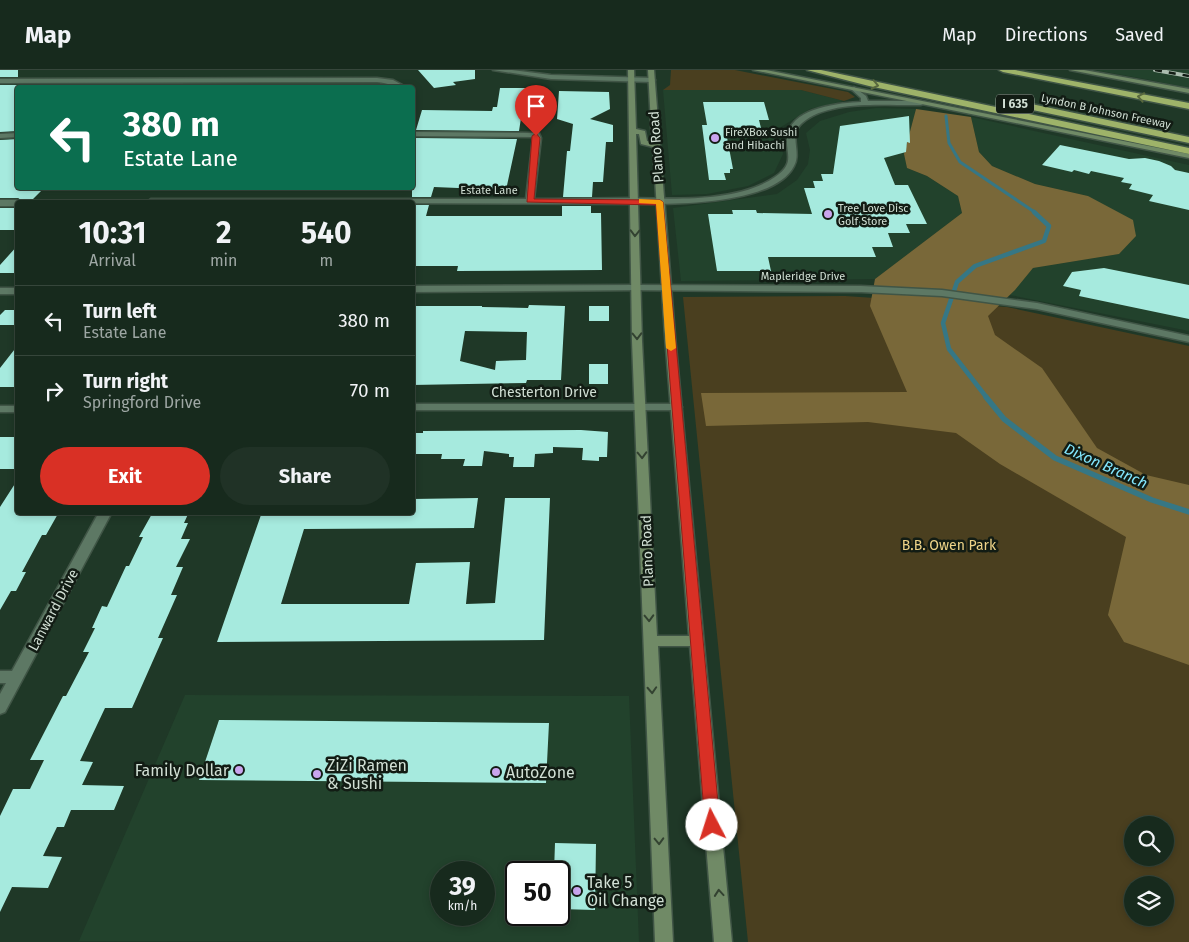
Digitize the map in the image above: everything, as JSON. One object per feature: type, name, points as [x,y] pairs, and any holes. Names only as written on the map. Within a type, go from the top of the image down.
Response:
[{"type":"highway","points":[[811,70],[869,84],[1189,151]]},
{"type":"highway","points":[[841,70],[940,89]]},
{"type":"highway","name":"Lyndon B Johnson Freeway","points":[[1003,70],[1189,106]]},
{"type":"highway","name":"Lyndon B Johnson Freeway","points":[[1005,102],[1189,140]]},
{"type":"main road","name":"Plano Road","points":[[631,70],[640,407],[664,942]]},
{"type":"main road","name":"Plano Road","points":[[652,70],[666,288],[695,641],[723,942]]},
{"type":"main road","points":[[756,70],[1189,156]]},
{"type":"main road","points":[[1073,70],[1189,92]]},
{"type":"main road","points":[[633,130],[642,133],[644,142],[648,145],[657,146]]},
{"type":"main road","points":[[650,641],[695,641]]},
{"type":"street","points":[[216,80],[224,70]]},
{"type":"street","points":[[496,70],[551,77],[652,80]]},
{"type":"street","points":[[0,81],[377,80],[391,81],[399,85]]},
{"type":"street","points":[[854,89],[864,97],[865,104]]},
{"type":"street","name":"Estate Lane","points":[[415,201],[660,202],[722,197],[745,193],[773,181],[790,166],[793,153],[790,134],[794,126],[809,114],[822,110],[865,104],[921,103]]},
{"type":"street","points":[[415,134],[532,134],[537,138],[530,201]]},
{"type":"street","points":[[0,136],[15,136]]},
{"type":"street","points":[[0,203],[15,203]]},
{"type":"street","name":"Mapleridge Drive","points":[[415,289],[911,290],[990,298],[1037,306],[1189,339]]},
{"type":"street","points":[[0,291],[15,291]]},
{"type":"street","name":"Chesterton Drive","points":[[415,408],[676,406]]},
{"type":"street","points":[[0,410],[15,409]]},
{"type":"street","name":"Lanward Drive","points":[[0,708],[104,515]]},
{"type":"street","points":[[0,677],[17,677]]},
{"type":"shaded area","points":[[1094,70],[1189,70],[1189,88],[1145,79]]},
{"type":"shaded area","points":[[663,90],[801,90],[844,101],[810,109],[781,127],[783,154],[774,173],[748,186],[707,194],[672,195]]},
{"type":"shaded area","points":[[876,108],[916,109],[904,154],[907,168],[927,176],[958,196],[962,213],[875,279],[681,281],[673,208],[777,194],[797,180],[808,164],[810,150],[806,133],[820,121],[849,112]]},
{"type":"shaded area","points":[[916,109],[971,117],[979,152],[992,166],[1035,184],[1088,196],[1133,220],[1136,236],[1119,254],[1033,268],[1015,290],[988,316],[995,335],[1042,368],[1097,448],[1146,475],[1189,485],[1189,665],[1124,642],[1108,615],[1126,537],[1000,464],[956,433],[868,422],[706,426],[701,393],[907,392],[870,306],[875,279],[962,213],[958,196],[927,176],[907,168],[904,154]]},
{"type":"shaded area","points":[[971,117],[1189,165],[1189,331],[1010,295],[1033,268],[1119,254],[1088,196],[1035,184],[992,166],[979,152]]},
{"type":"shaded area","points":[[185,695],[629,696],[639,942],[79,941]]},
{"type":"green space","points":[[671,70],[735,70],[848,92],[855,97],[844,101],[801,90],[663,90],[670,85]]},
{"type":"green space","name":"B.B. Owen Park","points":[[845,296],[1007,307],[1189,346],[1189,942],[748,942],[683,297]]},
{"type":"building","points":[[0,70],[18,70],[18,77],[0,77]]},
{"type":"building","points":[[418,70],[475,70],[475,79],[453,82],[456,85],[434,88]]},
{"type":"building","points":[[0,85],[15,85],[15,131],[0,132]]},
{"type":"building","points":[[500,88],[528,88],[525,118],[521,118],[519,131],[416,130],[422,110],[492,111],[493,107],[497,107]]},
{"type":"building","points":[[559,91],[609,92],[610,109],[590,119],[613,125],[613,142],[606,142],[603,182],[593,182],[592,197],[563,197],[567,151],[570,151],[573,124],[557,119]]},
{"type":"building","points":[[703,102],[764,102],[769,120],[759,120],[762,132],[726,132],[733,169],[730,169],[730,173],[724,173],[726,180],[709,180],[702,125],[707,125]]},
{"type":"building","points":[[909,116],[910,143],[907,142],[906,152],[884,158],[895,185],[908,185],[927,224],[906,224],[910,233],[888,233],[893,247],[872,247],[876,257],[768,257],[771,271],[717,271],[708,214],[733,214],[732,210],[756,210],[757,213],[812,214],[804,188],[815,188],[813,181],[823,181],[821,174],[833,174],[840,126]]},
{"type":"building","points":[[415,138],[517,139],[506,190],[434,187],[431,197],[412,197],[412,190],[415,190]]},
{"type":"building","points":[[15,139],[15,190],[42,190],[32,200],[0,198],[0,140]]},
{"type":"building","points":[[1060,145],[1129,159],[1145,158],[1159,161],[1171,166],[1175,170],[1189,173],[1189,210],[1149,201],[1153,195],[1129,189],[1132,184],[1121,182],[1124,178],[1091,171],[1089,174],[1074,170],[1072,172],[1042,165]]},
{"type":"building","points":[[415,205],[429,205],[426,216],[562,216],[562,206],[591,206],[591,213],[601,213],[602,270],[457,271],[458,266],[415,266]]},
{"type":"building","points":[[0,208],[15,208],[15,230],[0,230]]},
{"type":"building","points":[[15,248],[15,273],[0,273],[0,265]]},
{"type":"building","points":[[1104,268],[1189,285],[1189,319],[1079,296],[1081,290],[1063,286],[1072,272]]},
{"type":"building","points":[[529,305],[565,306],[561,380],[527,380],[526,383],[415,385],[415,306],[528,308]],"holes":[[[465,331],[527,332],[526,360],[496,361],[495,370],[460,361]]]},
{"type":"building","points":[[589,306],[609,306],[609,321],[589,321]]},
{"type":"building","points":[[5,310],[15,310],[15,325],[0,325],[0,315]]},
{"type":"building","points":[[15,349],[15,387],[0,387],[0,368]]},
{"type":"building","points":[[589,364],[608,364],[608,384],[589,384]]},
{"type":"building","points":[[581,430],[608,432],[607,457],[599,457],[599,461],[582,460],[583,448],[553,447],[553,453],[535,454],[534,467],[513,467],[514,457],[509,457],[509,454],[484,451],[482,466],[463,466],[465,459],[441,459],[442,454],[415,454],[415,433],[423,433],[423,431]]},
{"type":"building","points":[[0,437],[15,437],[15,469],[0,469]]},
{"type":"building","points":[[15,484],[15,515],[57,515],[46,535],[42,535],[22,572],[26,572],[16,591],[11,591],[0,610],[0,507]]},
{"type":"building","points":[[478,498],[474,528],[304,529],[281,604],[409,604],[416,563],[470,562],[466,604],[495,603],[505,498],[550,498],[544,640],[217,642],[261,515],[415,515],[415,499]]},
{"type":"building","points":[[151,515],[188,515],[184,523],[188,523],[181,539],[190,539],[176,567],[183,567],[171,595],[177,595],[158,638],[163,638],[132,708],[105,708],[80,761],[93,762],[82,785],[124,786],[114,810],[71,810],[64,827],[57,827],[43,856],[62,857],[48,888],[12,887],[0,912],[0,816],[13,789],[30,789],[44,760],[30,760],[63,696],[66,696],[89,652],[83,652],[95,628],[92,628],[102,606],[107,607],[126,566],[129,566],[143,537],[139,537]]},
{"type":"building","points":[[219,720],[549,723],[546,783],[199,780]]},
{"type":"building","name":"Take 5 Oil Change","points":[[555,843],[596,844],[595,910],[570,909],[570,861],[554,861]]},
{"type":"waterway","name":"Dixon Branch","points":[[946,116],[949,143],[960,162],[1036,213]]},
{"type":"waterway","name":"Dixon Branch","points":[[987,398],[949,349],[943,323],[957,282],[975,266],[1044,241],[1049,226],[1034,212]]},
{"type":"waterway","name":"Dixon Branch","points":[[986,397],[1004,419],[1055,458],[1152,500],[1189,512]]},
{"type":"railway","points":[[1155,70],[1189,76]]},
{"type":"slow traffic","points":[[641,201],[660,202],[671,348]]},
{"type":"place","name":"FireXBox Sushi and Hibachi","points":[[715,138]]},
{"type":"place","name":"Tree Love Disc Golf Store","points":[[828,214]]},
{"type":"place","name":"Family Dollar","points":[[239,770]]},
{"type":"place","name":"AutoZone","points":[[496,772]]},
{"type":"place","name":"ZiZi Ramen & Sushi","points":[[317,774]]},
{"type":"place","name":"Take 5 Oil Change","points":[[577,891]]},
{"type":"route","points":[[536,136],[530,201],[660,202],[712,825]]}]
